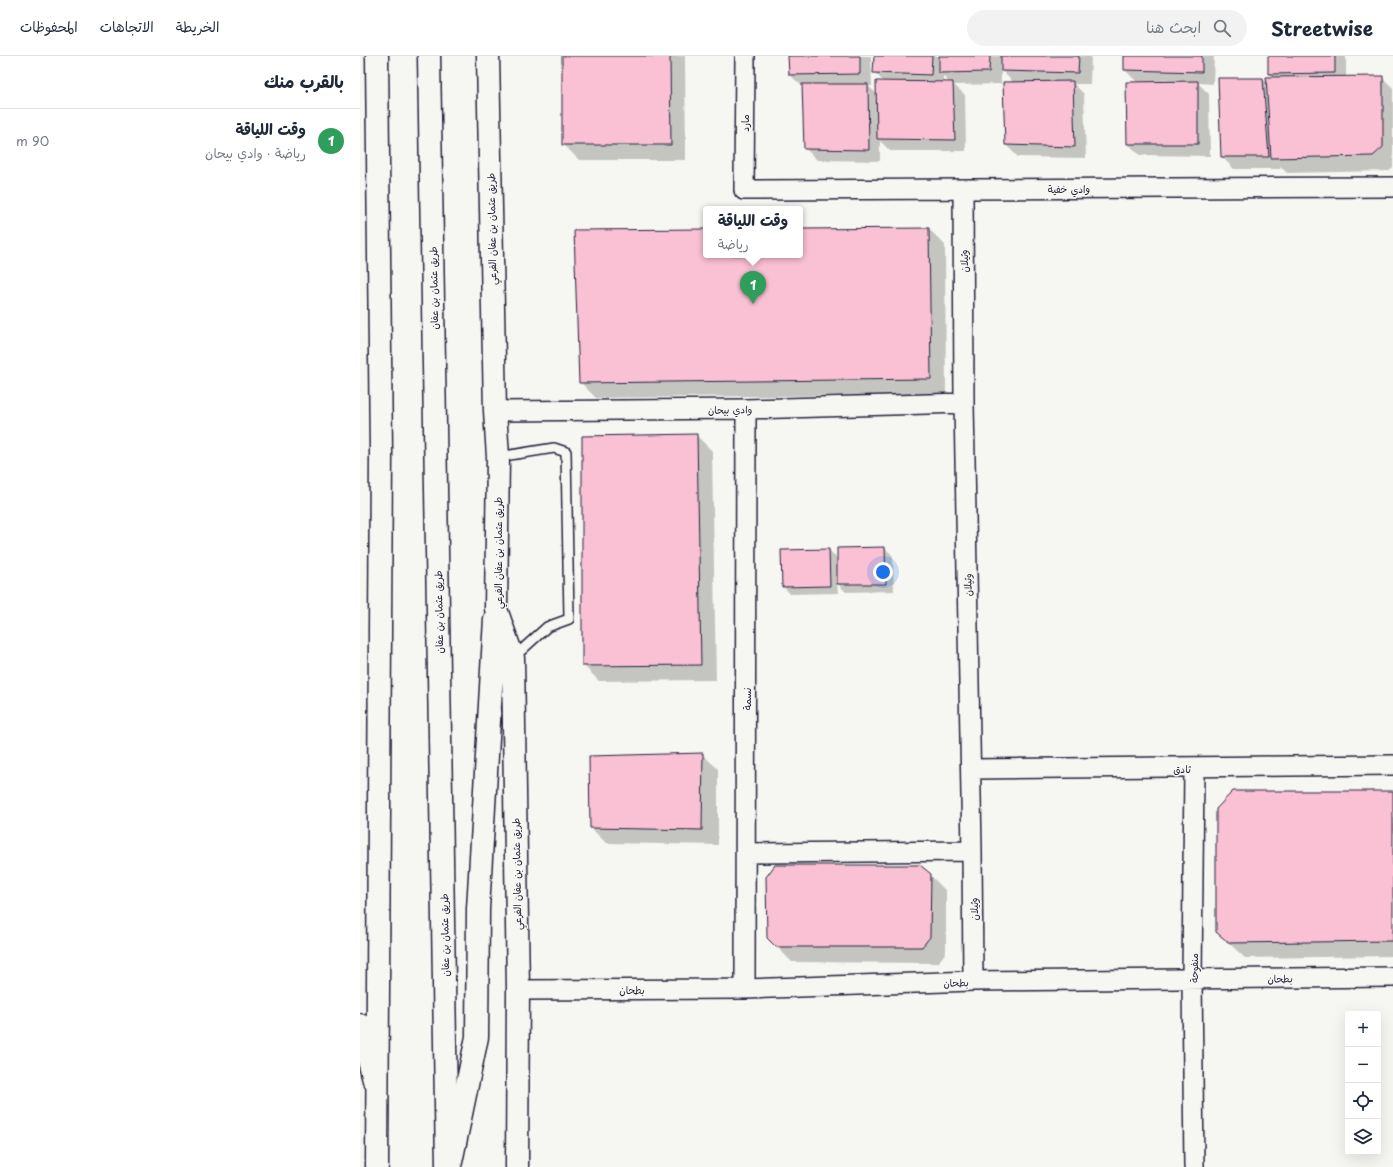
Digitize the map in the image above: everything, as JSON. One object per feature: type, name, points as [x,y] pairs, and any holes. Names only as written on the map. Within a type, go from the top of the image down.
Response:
[{"type":"main road","points":[[377,56],[381,453],[377,1167]]},
{"type":"main road","name":"طريق عثمان بن عفان","points":[[430,56],[447,1167]]},
{"type":"main road","name":"طريق عثمان بن عفان الفرعي","points":[[488,56],[495,411],[498,457],[496,609],[513,658],[518,990],[517,1167]]},
{"type":"main road","points":[[450,1167],[477,1037],[478,909],[496,609]]},
{"type":"main road","points":[[360,1025],[377,1093]]},
{"type":"street","name":"مارد","points":[[744,190],[745,56]]},
{"type":"street","name":"وادي خفية","points":[[744,190],[1393,186]]},
{"type":"street","name":"وثيلان","points":[[962,189],[973,982]]},
{"type":"street","name":"وادي بيحان","points":[[495,411],[746,409],[964,403]]},
{"type":"street","name":"نسمة","points":[[745,989],[746,409]]},
{"type":"street","name":"ثادق","points":[[971,769],[1393,765]]},
{"type":"street","name":"منفوحة","points":[[1194,768],[1192,979],[1194,1167]]},
{"type":"street","points":[[746,854],[972,851]]},
{"type":"street","name":"بطحان","points":[[518,990],[745,989],[973,982],[1393,977]]},
{"type":"lane","points":[[498,457],[554,448],[566,452],[569,618],[547,627],[513,658]]},
{"type":"building","points":[[562,56],[670,56],[671,145],[562,145]]},
{"type":"building","points":[[788,56],[860,56],[860,74],[789,75]]},
{"type":"building","points":[[874,56],[932,56],[931,75],[873,73]]},
{"type":"building","points":[[939,56],[990,56],[989,72],[939,73]]},
{"type":"building","points":[[1001,56],[1079,56],[1078,73],[1001,71]]},
{"type":"building","points":[[1124,56],[1202,56],[1202,72],[1124,70]]},
{"type":"building","points":[[1268,56],[1335,56],[1335,73],[1268,74]]},
{"type":"building","points":[[1383,76],[1383,147],[1373,156],[1271,158],[1266,77]]},
{"type":"building","points":[[1218,78],[1263,78],[1269,157],[1221,157]]},
{"type":"building","points":[[876,81],[953,82],[955,140],[877,139]]},
{"type":"building","points":[[1073,81],[1075,147],[1005,145],[1003,82]]},
{"type":"building","points":[[1198,81],[1198,144],[1127,144],[1126,82]]},
{"type":"building","points":[[802,84],[868,84],[869,150],[804,149]]},
{"type":"building","points":[[929,228],[931,379],[579,383],[574,230],[703,229],[703,258],[803,258],[803,229]]},
{"type":"building","points":[[697,434],[701,665],[582,666],[582,436]]},
{"type":"building","points":[[885,547],[886,584],[837,584],[837,548]]},
{"type":"building","points":[[829,549],[830,586],[782,587],[781,550]]},
{"type":"building","points":[[703,753],[702,830],[590,828],[589,756]]},
{"type":"building","points":[[1233,791],[1393,791],[1393,941],[1229,943],[1216,932],[1216,809]]},
{"type":"building","points":[[775,865],[920,865],[931,874],[930,937],[922,947],[776,947],[767,938],[766,877]]},
{"type":"place","name":"وقت اللياقة","points":[[753,304]]}]
